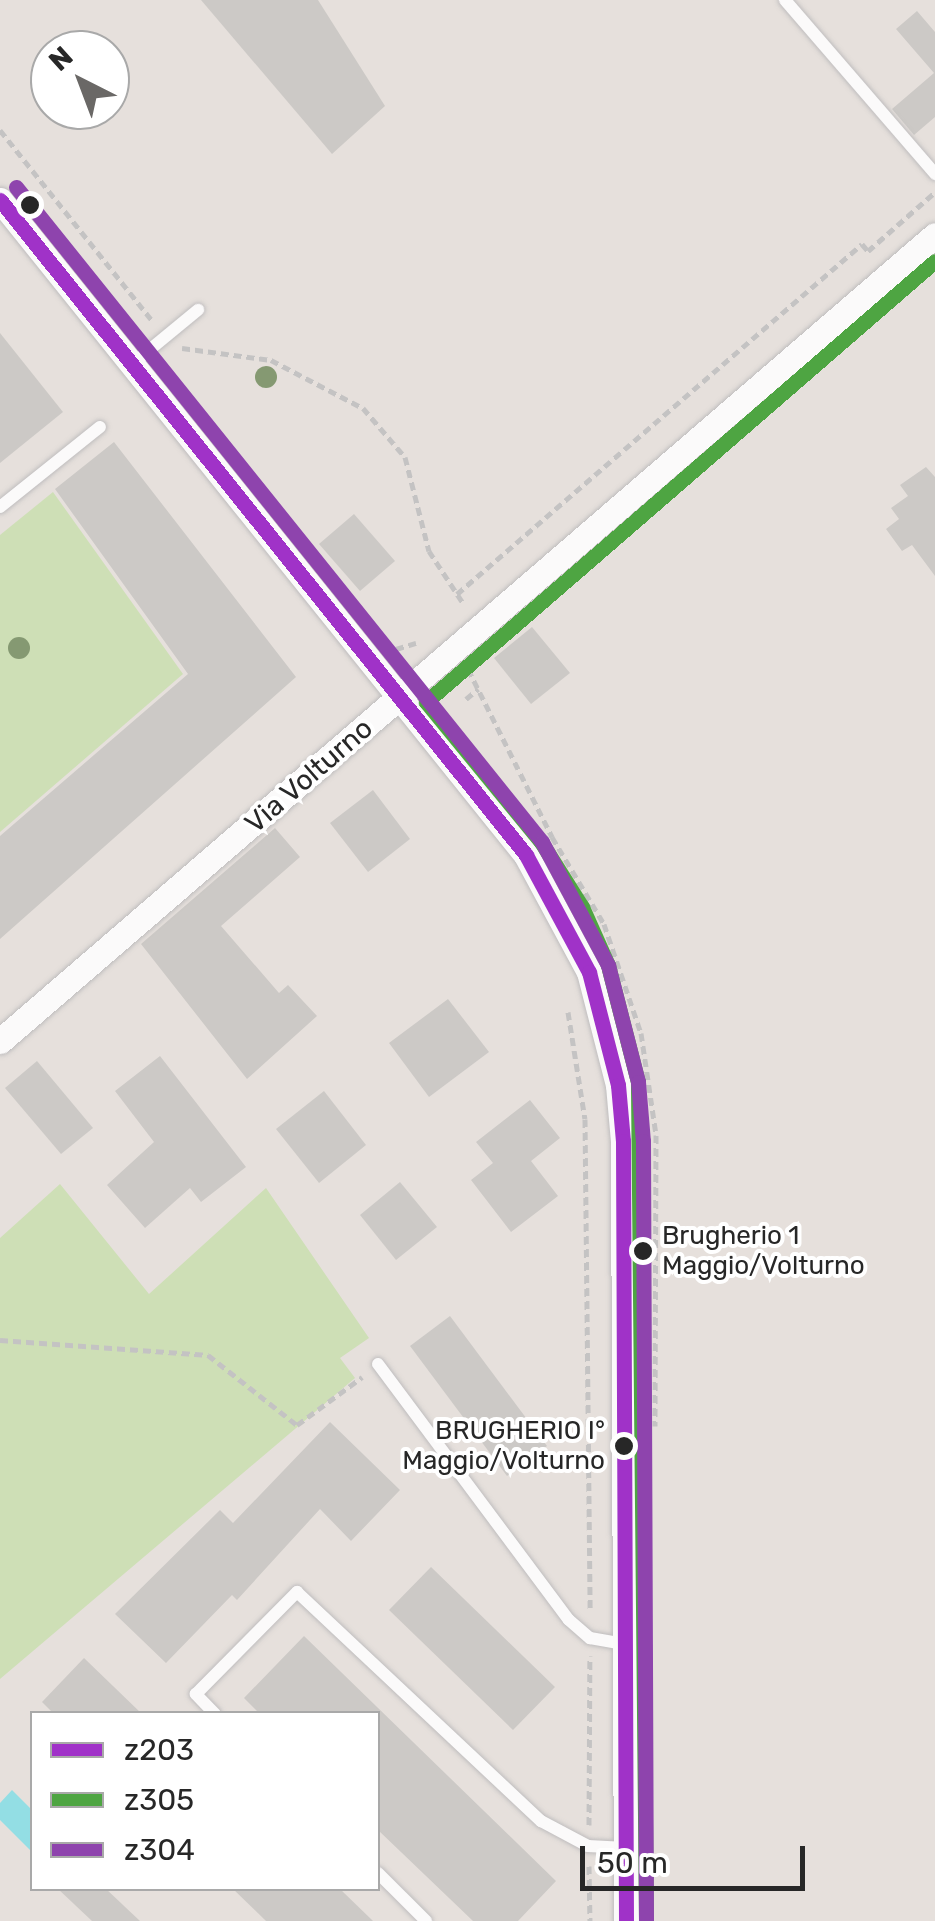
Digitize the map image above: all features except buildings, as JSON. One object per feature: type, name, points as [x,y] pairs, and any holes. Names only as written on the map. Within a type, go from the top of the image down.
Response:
[{"type":"street","points":[[0,200],[540,876],[589,972],[605,1026],[623,1141],[626,1921]]},
{"type":"street","name":"Via Volturno","points":[[0,1042],[932,244]]},
{"type":"lane","points":[[785,0],[935,174]]},
{"type":"lane","points":[[132,365],[198,310]]},
{"type":"lane","points":[[0,507],[100,426]]},
{"type":"lane","points":[[378,1364],[570,1620],[590,1638],[625,1644]]},
{"type":"lane","points":[[212,1711],[196,1694],[296,1592],[541,1822],[588,1846],[626,1848]]},
{"type":"lane","points":[[380,1875],[426,1921]]},
{"type":"path","points":[[0,130],[174,347],[272,360],[363,408],[405,457],[429,552],[464,602],[449,615]]},
{"type":"path","points":[[457,594],[862,244],[868,251],[935,192]]},
{"type":"path","points":[[396,648],[420,640]]},
{"type":"path","points":[[466,699],[478,689]]},
{"type":"path","points":[[565,994],[585,1119],[590,1921]]},
{"type":"path","points":[[0,1340],[208,1355],[296,1424],[378,1364]]},
{"type":"green space","points":[[53,492],[183,674],[0,832],[0,535]]},
{"type":"green space","points":[[60,1184],[149,1294],[266,1188],[369,1338],[340,1358],[355,1378],[0,1679],[0,1238]]},
{"type":"water","points":[[12,1790],[30,1808],[30,1850],[0,1820],[0,1803]]},
{"type":"transit line","name":"z304","points":[[16,187],[542,842],[608,965],[638,1082],[643,1141],[646,1921]]},
{"type":"transit line","name":"z203","points":[[0,200],[526,855],[589,972],[618,1085],[623,1141],[626,1921]]},
{"type":"transit line","name":"z305","points":[[646,1921],[638,1082],[608,965],[582,907],[541,842],[426,702],[935,261]]},
{"type":"place","name":"Brugherio 1 Maggio/Volturno","points":[[643,1251]]},
{"type":"place","name":"BRUGHERIO I° Maggio/Volturno","points":[[624,1446]]}]
